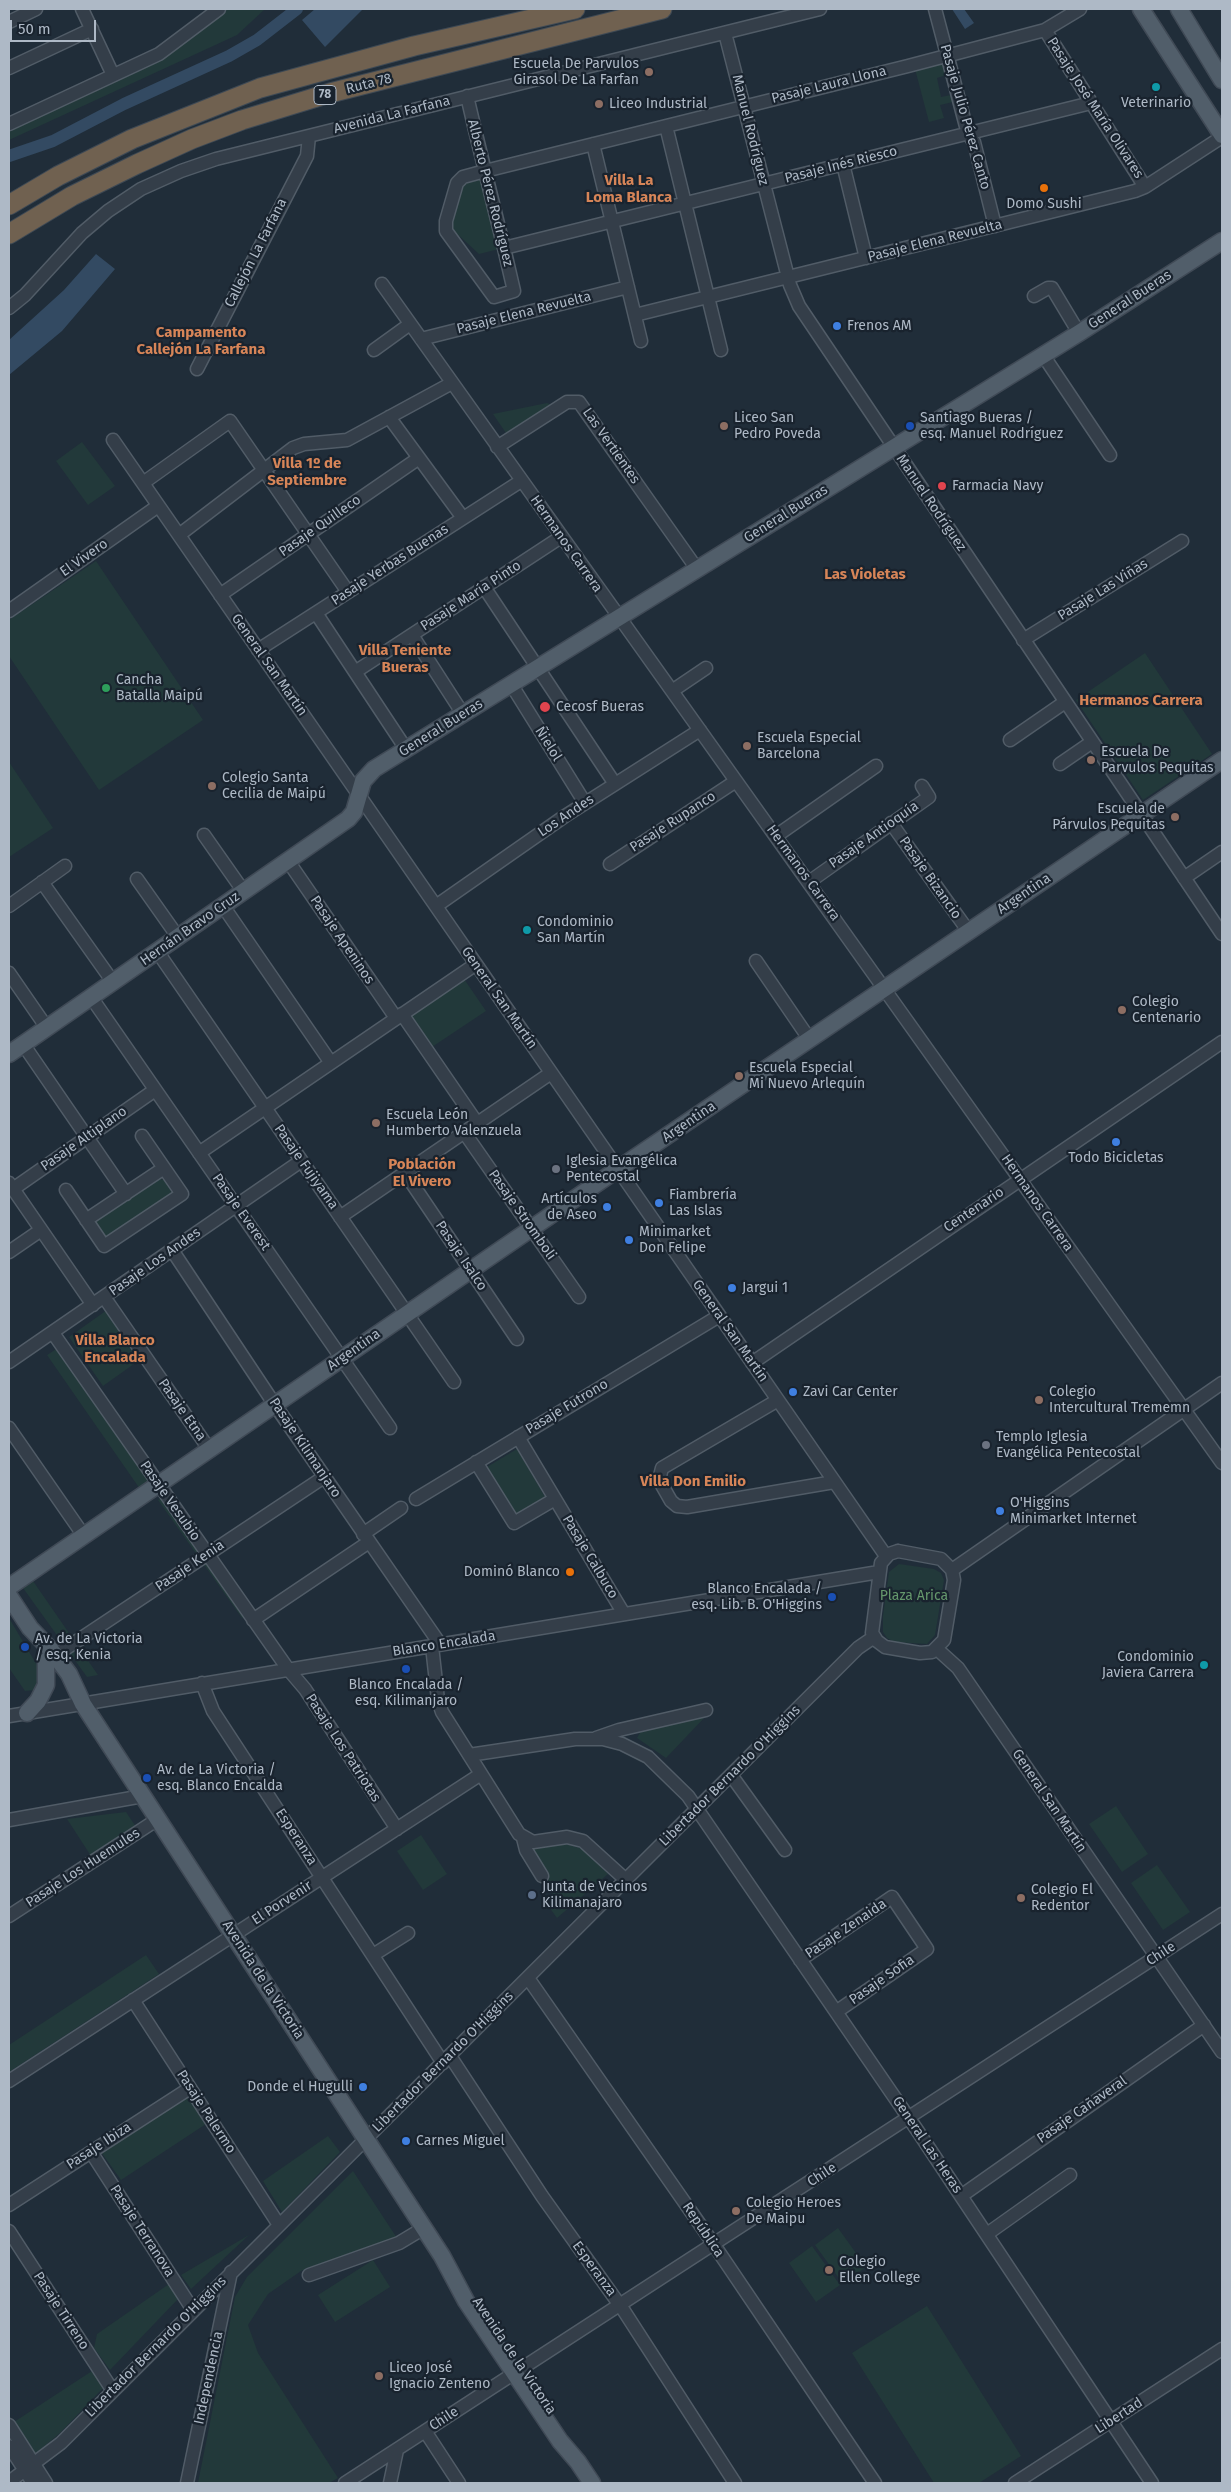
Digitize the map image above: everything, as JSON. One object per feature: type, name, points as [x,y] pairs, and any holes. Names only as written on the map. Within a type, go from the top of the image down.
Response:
[{"type":"highway","name":"Ruta 78","points":[[9,205],[58,176],[132,139],[260,88],[414,46],[576,9]]},
{"type":"highway","name":"Ruta 78","points":[[9,234],[72,196],[137,164],[192,139],[250,117],[330,94],[662,9]]},
{"type":"main road","points":[[1141,9],[1222,136]]},
{"type":"main road","points":[[1180,9],[1222,80]]},
{"type":"main road","name":"General Bueras","points":[[359,795],[369,773],[1043,355],[1222,241]]},
{"type":"main road","name":"Argentina","points":[[9,1587],[531,1228],[1222,760]]},
{"type":"main road","name":"Hernán Bravo Cruz","points":[[9,1054],[348,819],[354,812],[359,795]]},
{"type":"main road","name":"Avenida de la Victoria","points":[[9,1596],[51,1658],[66,1688],[83,1704],[424,2228],[442,2256],[466,2301],[518,2370],[560,2441],[578,2462],[592,2483]]},
{"type":"main road","points":[[28,1713],[44,1691],[51,1658]]},
{"type":"street","points":[[9,22],[36,9]]},
{"type":"street","points":[[82,9],[113,75]]},
{"type":"street","name":"Avenida La Farfana","points":[[9,308],[95,222],[141,189],[199,165],[467,96],[820,9]]},
{"type":"street","name":"Pasaje Julio Pérez Canto","points":[[935,9],[968,134],[974,142],[995,226]]},
{"type":"street","name":"Pasaje Laura Llona","points":[[514,291],[494,297],[445,228],[459,179],[1045,30],[1080,9]]},
{"type":"street","points":[[9,124],[164,51],[214,10]]},
{"type":"street","points":[[9,68],[92,29]]},
{"type":"street","name":"Pasaje José María Olivares","points":[[1045,30],[1145,187]]},
{"type":"street","name":"Manuel Rodríguez","points":[[725,33],[788,278],[799,306],[1023,640],[1062,704],[1092,742],[1222,934]]},
{"type":"street","name":"Alberto Pérez Rodríguez","points":[[467,96],[514,291]]},
{"type":"street","name":"Pasaje Inés Riesco","points":[[504,248],[1092,103]]},
{"type":"street","points":[[666,126],[721,350]]},
{"type":"street","name":"Callejón La Farfana","points":[[197,368],[306,156],[309,136]]},
{"type":"street","name":"Pasaje Elena Revuelta","points":[[635,315],[1145,187],[1222,136]]},
{"type":"street","points":[[593,144],[641,341]]},
{"type":"street","points":[[844,164],[866,258]]},
{"type":"street","name":"Hermanos Carrera","points":[[382,284],[1222,1463]]},
{"type":"street","name":"Pasaje Elena Revuelta","points":[[421,339],[628,287]]},
{"type":"street","points":[[1034,296],[1048,288],[1052,288],[1079,332]]},
{"type":"street","points":[[374,350],[410,324]]},
{"type":"street","points":[[1043,355],[1110,455]]},
{"type":"street","points":[[179,535],[298,446],[347,440],[452,383]]},
{"type":"street","name":"Las Vertientes","points":[[497,447],[567,402],[579,402],[697,569]]},
{"type":"street","points":[[389,417],[463,518]]},
{"type":"street","points":[[143,483],[230,421],[348,592]]},
{"type":"street","name":"General San Martín","points":[[112,440],[886,1556]]},
{"type":"street","name":"Pasaje Quilleco","points":[[220,595],[419,458]]},
{"type":"street","name":"Pasaje Yerbas Buenas","points":[[258,650],[521,481]]},
{"type":"street","name":"El Vivero","points":[[9,611],[158,506]]},
{"type":"street","name":"Pasaje María Pinto","points":[[355,672],[561,537]]},
{"type":"street","name":"Pasaje Las Viñas","points":[[1023,640],[1182,541]]},
{"type":"street","points":[[484,587],[615,784]]},
{"type":"street","points":[[316,613],[406,750]]},
{"type":"street","points":[[412,635],[463,714]]},
{"type":"street","points":[[672,691],[706,668]]},
{"type":"street","name":"Ñielol","points":[[511,684],[585,803]]},
{"type":"street","points":[[1010,740],[1062,704]]},
{"type":"street","name":"Los Andes","points":[[436,906],[585,803],[700,730]]},
{"type":"street","points":[[1060,764],[1092,742]]},
{"type":"street","points":[[776,836],[876,766]]},
{"type":"street","name":"Pasaje Rupanco","points":[[610,864],[736,781]]},
{"type":"street","name":"Pasaje Antioquía","points":[[809,882],[929,796],[922,786]]},
{"type":"street","name":"Pasaje Bizancio","points":[[892,823],[969,932]]},
{"type":"street","points":[[204,835],[244,892]]},
{"type":"street","points":[[1184,878],[1222,852]]},
{"type":"street","name":"Pasaje Apeninos","points":[[288,861],[477,1124]]},
{"type":"street","points":[[9,906],[65,866]]},
{"type":"street","points":[[137,879],[178,937]]},
{"type":"street","points":[[42,882],[113,982]]},
{"type":"street","points":[[223,906],[331,1063]]},
{"type":"street","name":"Pasaje Fujiyama","points":[[157,951],[454,1382]]},
{"type":"street","points":[[756,961],[810,1040]]},
{"type":"street","points":[[199,1153],[476,964]]},
{"type":"street","points":[[9,972],[47,1028]]},
{"type":"street","name":"Pasaje Everest","points":[[91,997],[390,1428]]},
{"type":"street","name":"Centenario","points":[[752,1363],[1222,1042]]},
{"type":"street","points":[[23,1044],[126,1194]]},
{"type":"street","points":[[340,1217],[551,1073]]},
{"type":"street","name":"Pasaje Altiplano","points":[[11,1186],[155,1090]]},
{"type":"street","name":"Pasaje Stromboli","points":[[464,1132],[579,1297]]},
{"type":"street","points":[[66,1190],[104,1246],[182,1194],[142,1136]]},
{"type":"street","name":"Pasaje Los Andes","points":[[9,1362],[302,1161]]},
{"type":"street","points":[[86,1220],[164,1168]]},
{"type":"street","name":"Pasaje Isalco","points":[[405,1173],[517,1338]]},
{"type":"street","points":[[11,1186],[93,1305]]},
{"type":"street","points":[[9,1252],[41,1230]]},
{"type":"street","name":"Pasaje Kilimanjaro","points":[[172,1250],[436,1645],[440,1706],[516,1830],[523,1838],[526,1850],[542,1876]]},
{"type":"street","name":"Pasaje Etna","points":[[104,1298],[210,1449]]},
{"type":"street","name":"Pasaje Futrono","points":[[416,1499],[720,1316]]},
{"type":"street","name":"Pasaje Vesubio","points":[[53,1332],[288,1669]]},
{"type":"street","points":[[952,1570],[1222,1383]]},
{"type":"street","points":[[778,1400],[665,1466],[660,1471],[659,1480],[671,1500],[680,1507],[834,1482]]},
{"type":"street","points":[[9,1428],[84,1536]]},
{"type":"street","name":"Pasaje Calbuco","points":[[518,1436],[624,1614]]},
{"type":"street","name":"Pasaje Calbuco","points":[[476,1462],[514,1523],[555,1500]]},
{"type":"street","name":"Pasaje Kenia","points":[[51,1658],[324,1477]]},
{"type":"street","points":[[253,1620],[366,1538],[401,1508]]},
{"type":"street","points":[[898,1551],[940,1559],[952,1570],[954,1580],[945,1634],[937,1649],[920,1653],[885,1647],[874,1637],[872,1625],[879,1572],[881,1563],[886,1556],[898,1551]]},
{"type":"street","name":"Blanco Encalada","points":[[9,1716],[879,1572]]},
{"type":"street","name":"Libertador Bernardo O'Higgins","points":[[9,2482],[61,2443],[858,1648],[874,1637]]},
{"type":"street","name":"General San Martín","points":[[937,1649],[958,1668],[1222,2052]]},
{"type":"street","name":"Pasaje Los Patriotas","points":[[288,1669],[305,1689],[396,1829]]},
{"type":"street","name":"Esperanza","points":[[202,1683],[214,1710],[373,1955],[620,2304],[735,2483]]},
{"type":"street","points":[[469,1755],[594,1738],[619,1730],[706,1710]]},
{"type":"street","points":[[594,1738],[622,1744],[648,1757],[688,1796],[696,1810]]},
{"type":"street","name":"El Porvenir","points":[[9,2081],[481,1774]]},
{"type":"street","points":[[731,1775],[785,1850]]},
{"type":"street","points":[[9,1820],[143,1796]]},
{"type":"street","name":"General Las Heras","points":[[696,1810],[987,2234],[1152,2483]]},
{"type":"street","name":"Pasaje Los Huemules","points":[[9,1916],[158,1819]]},
{"type":"street","points":[[523,1838],[538,1842],[567,1837],[583,1841],[626,1880]]},
{"type":"street","name":"Pasaje Zenaida","points":[[800,1960],[892,1897]]},
{"type":"street","name":"Pasaje Sofia","points":[[836,2012],[927,1949],[892,1897]]},
{"type":"street","name":"Chile","points":[[345,2483],[909,2119],[1222,1914]]},
{"type":"street","points":[[373,1955],[408,1933]]},
{"type":"street","name":"República","points":[[528,1978],[713,2244],[875,2483]]},
{"type":"street","name":"Pasaje Palermo","points":[[133,2000],[278,2225]]},
{"type":"street","name":"Pasaje Cañaveral","points":[[961,2196],[1204,2025]]},
{"type":"street","name":"Pasaje Ibiza","points":[[9,2205],[190,2088]]},
{"type":"street","name":"Pasaje Terranova","points":[[91,2152],[193,2310]]},
{"type":"street","points":[[987,2234],[1070,2175]]},
{"type":"street","points":[[309,2276],[399,2243],[424,2228]]},
{"type":"street","name":"Pasaje Tirreno","points":[[9,2231],[113,2391]]},
{"type":"street","name":"Independencia","points":[[186,2483],[231,2272]]},
{"type":"street","name":"Libertad","points":[[1015,2483],[1222,2349]]},
{"type":"street","points":[[9,2425],[29,2467],[33,2483]]},
{"type":"street","points":[[425,2431],[459,2483]]},
{"type":"street","points":[[9,2446],[46,2483]]},
{"type":"street","points":[[390,2483],[397,2450]]},
{"type":"green space","points":[[228,9],[265,9],[237,35],[9,140],[9,131],[130,75],[178,47]]},
{"type":"green space","points":[[946,61],[949,74],[937,78],[941,97],[951,95],[953,102],[940,105],[944,118],[929,122],[915,69]]},
{"type":"green space","points":[[481,177],[499,249],[479,254],[450,226],[463,182]]},
{"type":"green space","points":[[547,403],[552,405],[506,433],[493,414]]},
{"type":"green space","points":[[82,442],[115,486],[88,505],[56,461]]},
{"type":"green space","name":"Cancha Batalla Maipú","points":[[96,561],[203,720],[99,790],[9,656],[9,620]]},
{"type":"green space","points":[[1145,653],[1212,754],[1143,800],[1076,700]]},
{"type":"green space","points":[[9,762],[53,828],[9,857]]},
{"type":"green space","points":[[464,979],[486,1011],[432,1047],[410,1014]]},
{"type":"green space","points":[[160,1179],[164,1180],[171,1191],[170,1196],[109,1237],[103,1236],[97,1225],[97,1220]]},
{"type":"green space","points":[[107,1310],[141,1359],[103,1386],[69,1337]]},
{"type":"green space","points":[[58,1348],[151,1481],[140,1489],[47,1355]]},
{"type":"green space","points":[[517,1449],[545,1497],[516,1515],[487,1467]]},
{"type":"green space","points":[[163,1496],[248,1615],[242,1618],[158,1500]]},
{"type":"green space","name":"Plaza Arica","points":[[899,1564],[934,1569],[941,1573],[944,1580],[935,1635],[927,1644],[894,1642],[887,1638],[883,1632],[883,1616],[889,1572]]},
{"type":"green space","points":[[33,1581],[98,1675],[87,1677],[23,1588]]},
{"type":"green space","points":[[9,1618],[41,1672],[35,1690],[25,1691],[9,1668]]},
{"type":"green space","points":[[705,1717],[666,1758],[637,1738],[641,1731]]},
{"type":"green space","points":[[1116,1806],[1148,1854],[1122,1872],[1089,1824]]},
{"type":"green space","points":[[126,1812],[136,1827],[91,1856],[67,1819]]},
{"type":"green space","points":[[421,1835],[447,1874],[423,1890],[397,1851]]},
{"type":"green space","points":[[566,1844],[583,1849],[608,1874],[557,1918],[544,1900],[554,1892],[530,1855],[535,1848]]},
{"type":"green space","points":[[1157,1865],[1190,1912],[1163,1930],[1131,1883]]},
{"type":"green space","points":[[146,1955],[159,1974],[9,2072],[9,2045]]},
{"type":"green space","points":[[190,2093],[209,2122],[121,2180],[101,2152]]},
{"type":"green space","points":[[328,2136],[340,2152],[282,2212],[263,2181]]},
{"type":"green space","points":[[353,2171],[397,2238],[301,2271],[268,2294],[248,2325],[258,2353],[338,2478],[329,2483],[198,2483],[235,2297],[247,2277]]},
{"type":"green space","points":[[838,2228],[866,2267],[843,2284],[815,2245]]},
{"type":"green space","points":[[249,2235],[191,2289],[181,2275]]},
{"type":"green space","points":[[812,2246],[840,2285],[816,2302],[789,2263]]},
{"type":"green space","points":[[373,2260],[390,2287],[335,2322],[318,2295]]},
{"type":"green space","points":[[169,2284],[178,2299],[110,2370],[94,2348],[97,2334]]},
{"type":"green space","points":[[927,2306],[1021,2456],[979,2483],[934,2483],[852,2353]]},
{"type":"green space","points":[[92,2371],[104,2387],[60,2433],[35,2454],[14,2422]]},
{"type":"water","points":[[315,9],[363,9],[325,47],[302,20]]},
{"type":"water","points":[[952,9],[964,9],[974,23],[965,29]]},
{"type":"water","points":[[96,254],[115,269],[62,331],[9,375],[9,340],[64,290]]},
{"type":"waterway","points":[[9,156],[53,141],[124,104],[229,56],[257,40],[297,9]]},
{"type":"place","name":"Escuela De Parvulos Girasol De La Farfan","points":[[649,72]]},
{"type":"place","name":"Veterinario","points":[[1156,87]]},
{"type":"place","name":"Liceo Industrial","points":[[599,104]]},
{"type":"place","name":"Domo Sushi","points":[[1044,188]]},
{"type":"place","name":"Frenos AM","points":[[837,326]]},
{"type":"place","name":"Liceo San Pedro Poveda","points":[[724,426]]},
{"type":"place","name":"Santiago Bueras / esq. Manuel Rodríguez","points":[[910,426]]},
{"type":"place","name":"Farmacia Navy","points":[[942,486]]},
{"type":"place","name":"Cancha Batalla Maipú","points":[[106,688]]},
{"type":"place","name":"Cecosf Bueras","points":[[545,707]]},
{"type":"place","name":"Escuela Especial Barcelona","points":[[747,746]]},
{"type":"place","name":"Escuela De Parvulos Pequitas","points":[[1091,760]]},
{"type":"place","name":"Colegio Santa Cecilia de Maipú","points":[[212,786]]},
{"type":"place","name":"Escuela de Párvulos Pequitas","points":[[1175,817]]},
{"type":"place","name":"Condominio San Martín","points":[[527,930]]},
{"type":"place","name":"Colegio Centenario","points":[[1122,1010]]},
{"type":"place","name":"Escuela Especial Mi Nuevo Arlequín","points":[[739,1076]]},
{"type":"place","name":"Escuela León Humberto Valenzuela","points":[[376,1123]]},
{"type":"place","name":"Todo Bicicletas","points":[[1116,1142]]},
{"type":"place","name":"Iglesia Evangélica Pentecostal","points":[[556,1169]]},
{"type":"place","name":"Fiambrería Las Islas","points":[[659,1203]]},
{"type":"place","name":"Artículos de Aseo","points":[[607,1207]]},
{"type":"place","name":"Minimarket Don Felipe","points":[[629,1240]]},
{"type":"place","name":"Jargui 1","points":[[732,1288]]},
{"type":"place","name":"Zavi Car Center","points":[[793,1392]]},
{"type":"place","name":"Colegio Intercultural Trememn","points":[[1039,1400]]},
{"type":"place","name":"Templo Iglesia Evangélica Pentecostal","points":[[986,1445]]},
{"type":"place","name":"O'Higgins Minimarket Internet","points":[[1000,1511]]},
{"type":"place","name":"Dominó Blanco","points":[[570,1572]]},
{"type":"place","name":"Blanco Encalada / esq. Lib. B. O'Higgins","points":[[832,1597]]},
{"type":"place","name":"Av. de La Victoria / esq. Kenia","points":[[25,1647]]},
{"type":"place","name":"Condominio Javiera Carrera","points":[[1204,1665]]},
{"type":"place","name":"Blanco Encalada / esq. Kilimanjaro","points":[[406,1669]]},
{"type":"place","name":"Av. de La Victoria / esq. Blanco Encalda","points":[[147,1778]]},
{"type":"place","name":"Junta de Vecinos Kilimanajaro","points":[[532,1895]]},
{"type":"place","name":"Colegio El Redentor","points":[[1021,1898]]},
{"type":"place","name":"Donde el Hugulli","points":[[363,2087]]},
{"type":"place","name":"Carnes Miguel","points":[[406,2141]]},
{"type":"place","name":"Colegio Heroes De Maipu","points":[[736,2211]]},
{"type":"place","name":"Colegio Ellen College","points":[[829,2270]]},
{"type":"place","name":"Liceo José Ignacio Zenteno","points":[[379,2376]]},
{"type":"district","name":"Villa La Loma Blanca","points":[[629,190]]},
{"type":"district","name":"Campamento Callejón La Farfana","points":[[201,342]]},
{"type":"district","name":"Villa 1º de Septiembre","points":[[307,472]]},
{"type":"district","name":"Las Violetas","points":[[865,575]]},
{"type":"district","name":"Villa Teniente Bueras","points":[[405,660]]},
{"type":"district","name":"Hermanos Carrera","points":[[1141,701]]},
{"type":"district","name":"Población El Vivero","points":[[422,1174]]},
{"type":"district","name":"Villa Blanco Encalada","points":[[115,1350]]},
{"type":"district","name":"Villa Don Emilio","points":[[693,1482]]}]
